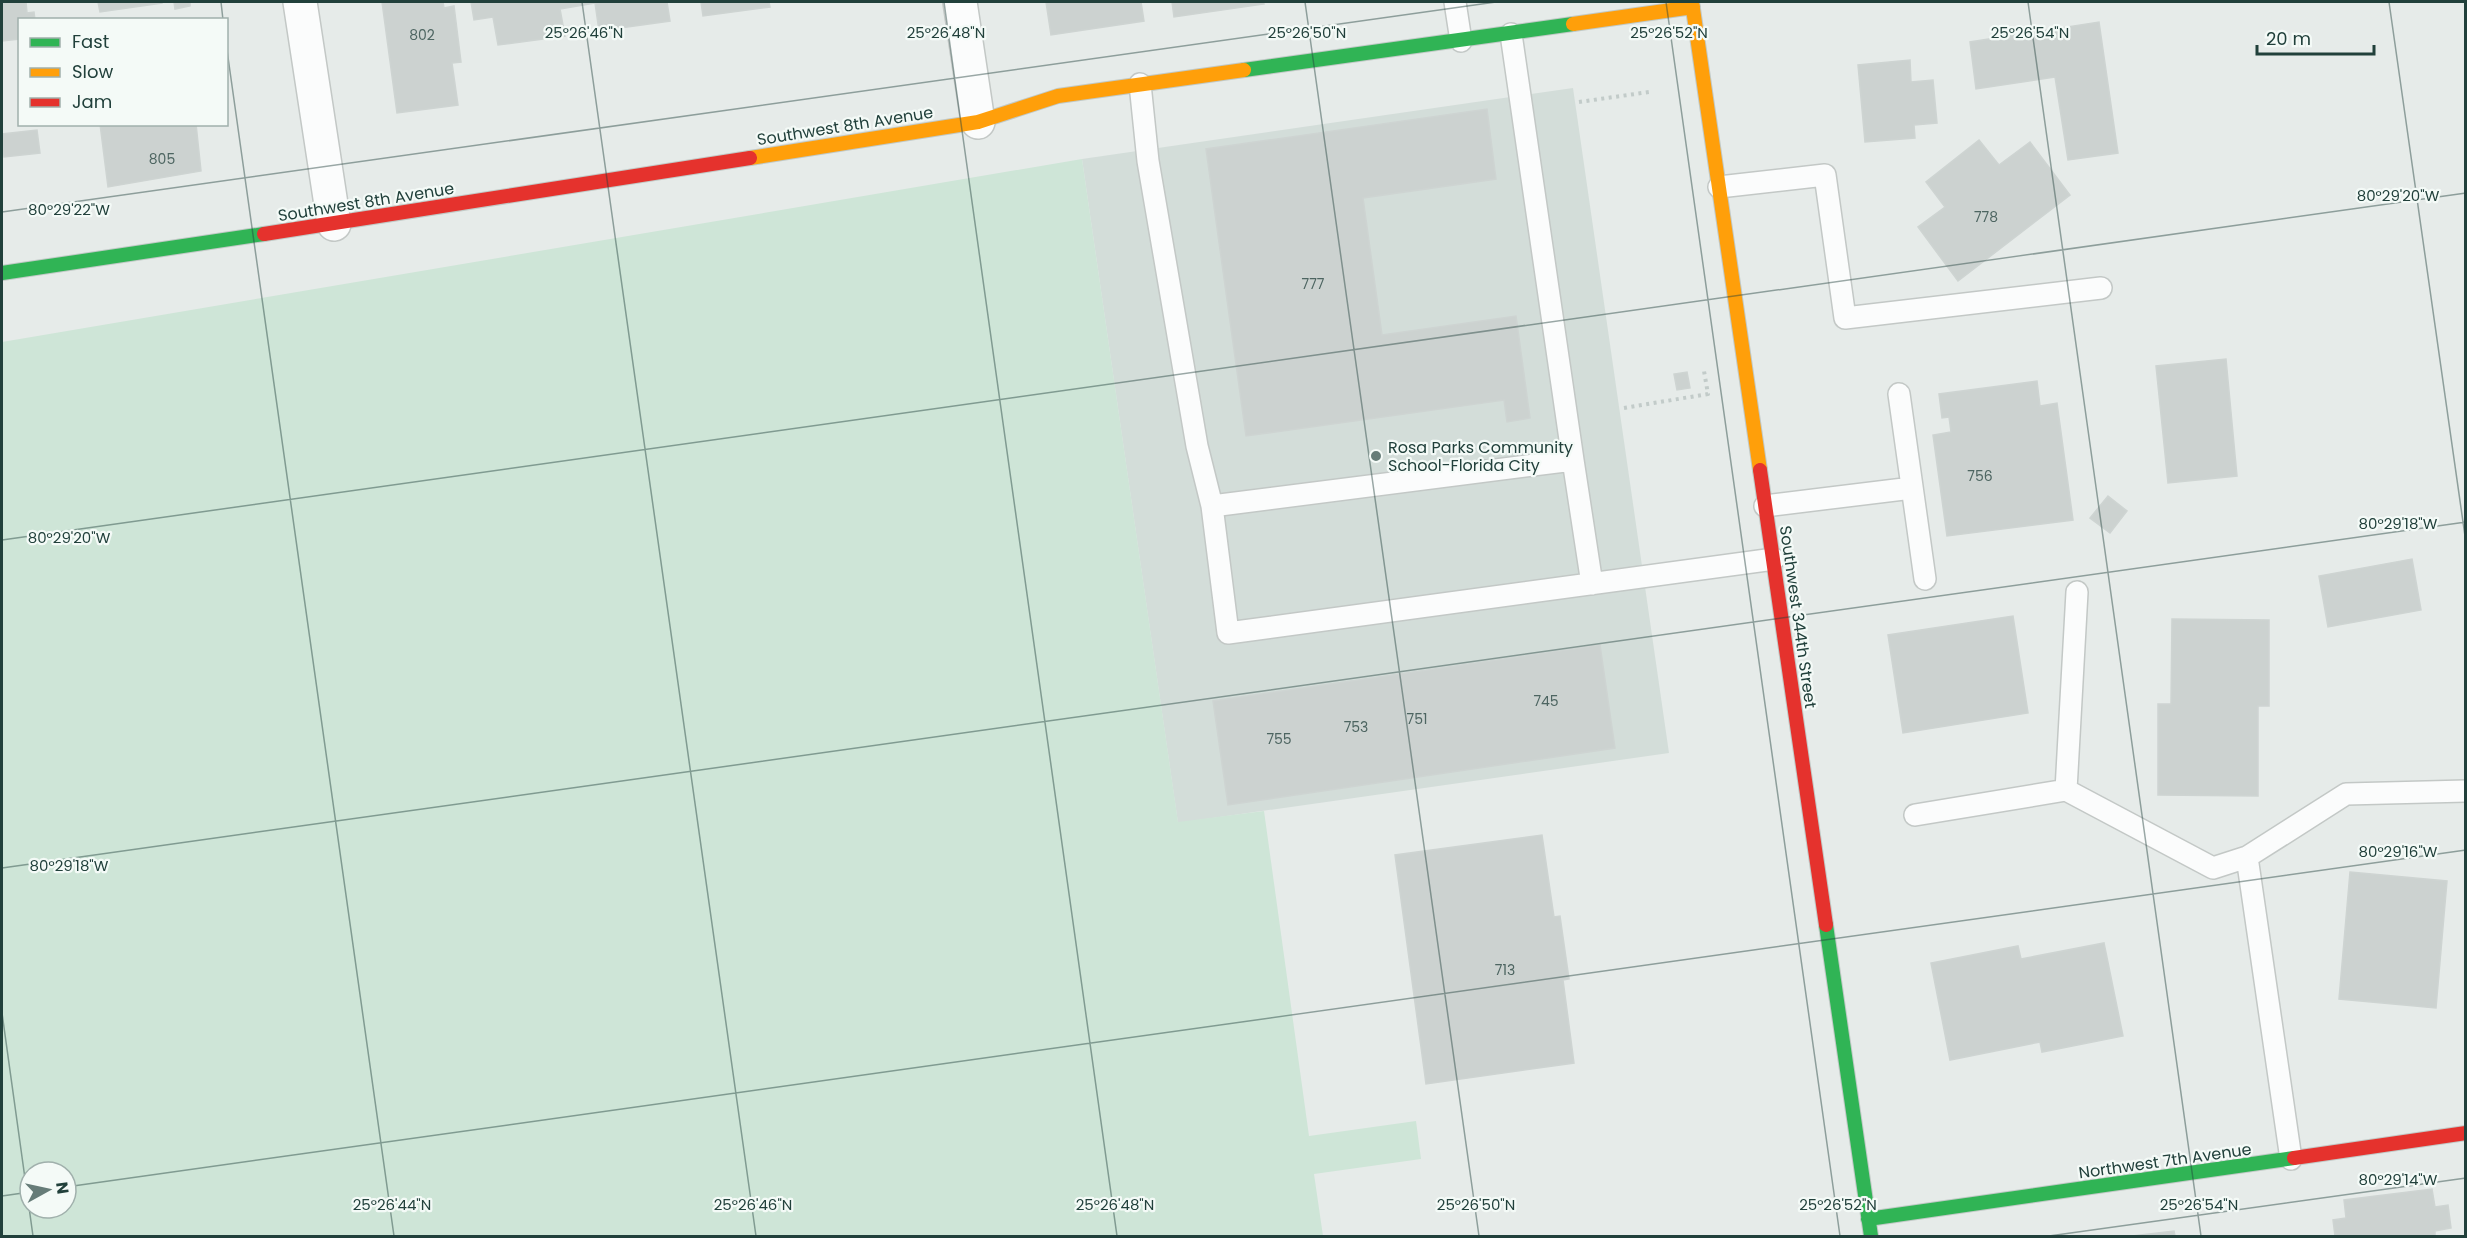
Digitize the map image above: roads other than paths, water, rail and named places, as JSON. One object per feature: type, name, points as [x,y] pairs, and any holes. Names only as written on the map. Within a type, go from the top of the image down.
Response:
[{"type":"street","points":[[300,2],[334,224]]},
{"type":"street","points":[[960,2],[978,122]]},
{"type":"street","name":"Southwest 8th Avenue","points":[[2,273],[334,224],[978,122],[1058,96],[1511,34],[1692,4]]},
{"type":"street","name":"Southwest 344th Street","points":[[1692,4],[1871,1236]]},
{"type":"street","name":"Northwest 7th Avenue","points":[[1868,1220],[2466,1133]]},
{"type":"lane","points":[[1455,2],[1461,41]]},
{"type":"lane","points":[[1511,34],[1592,584]]},
{"type":"lane","points":[[1140,84],[1148,161],[1197,446],[1212,506],[1228,633],[1774,559]]},
{"type":"lane","points":[[1719,187],[1825,175],[1845,318],[2101,288]]},
{"type":"lane","points":[[1899,394],[1925,579]]},
{"type":"lane","points":[[1212,506],[1573,460]]},
{"type":"lane","points":[[1766,506],[1912,488]]},
{"type":"lane","points":[[2066,790],[2077,592]]},
{"type":"lane","points":[[1915,815],[2066,790],[2213,868],[2247,857],[2346,794],[2466,791]]},
{"type":"lane","points":[[2247,857],[2291,1159]]},
{"type":"place","name":"Rosa Parks Community School-Florida City","points":[[1376,456]]}]
